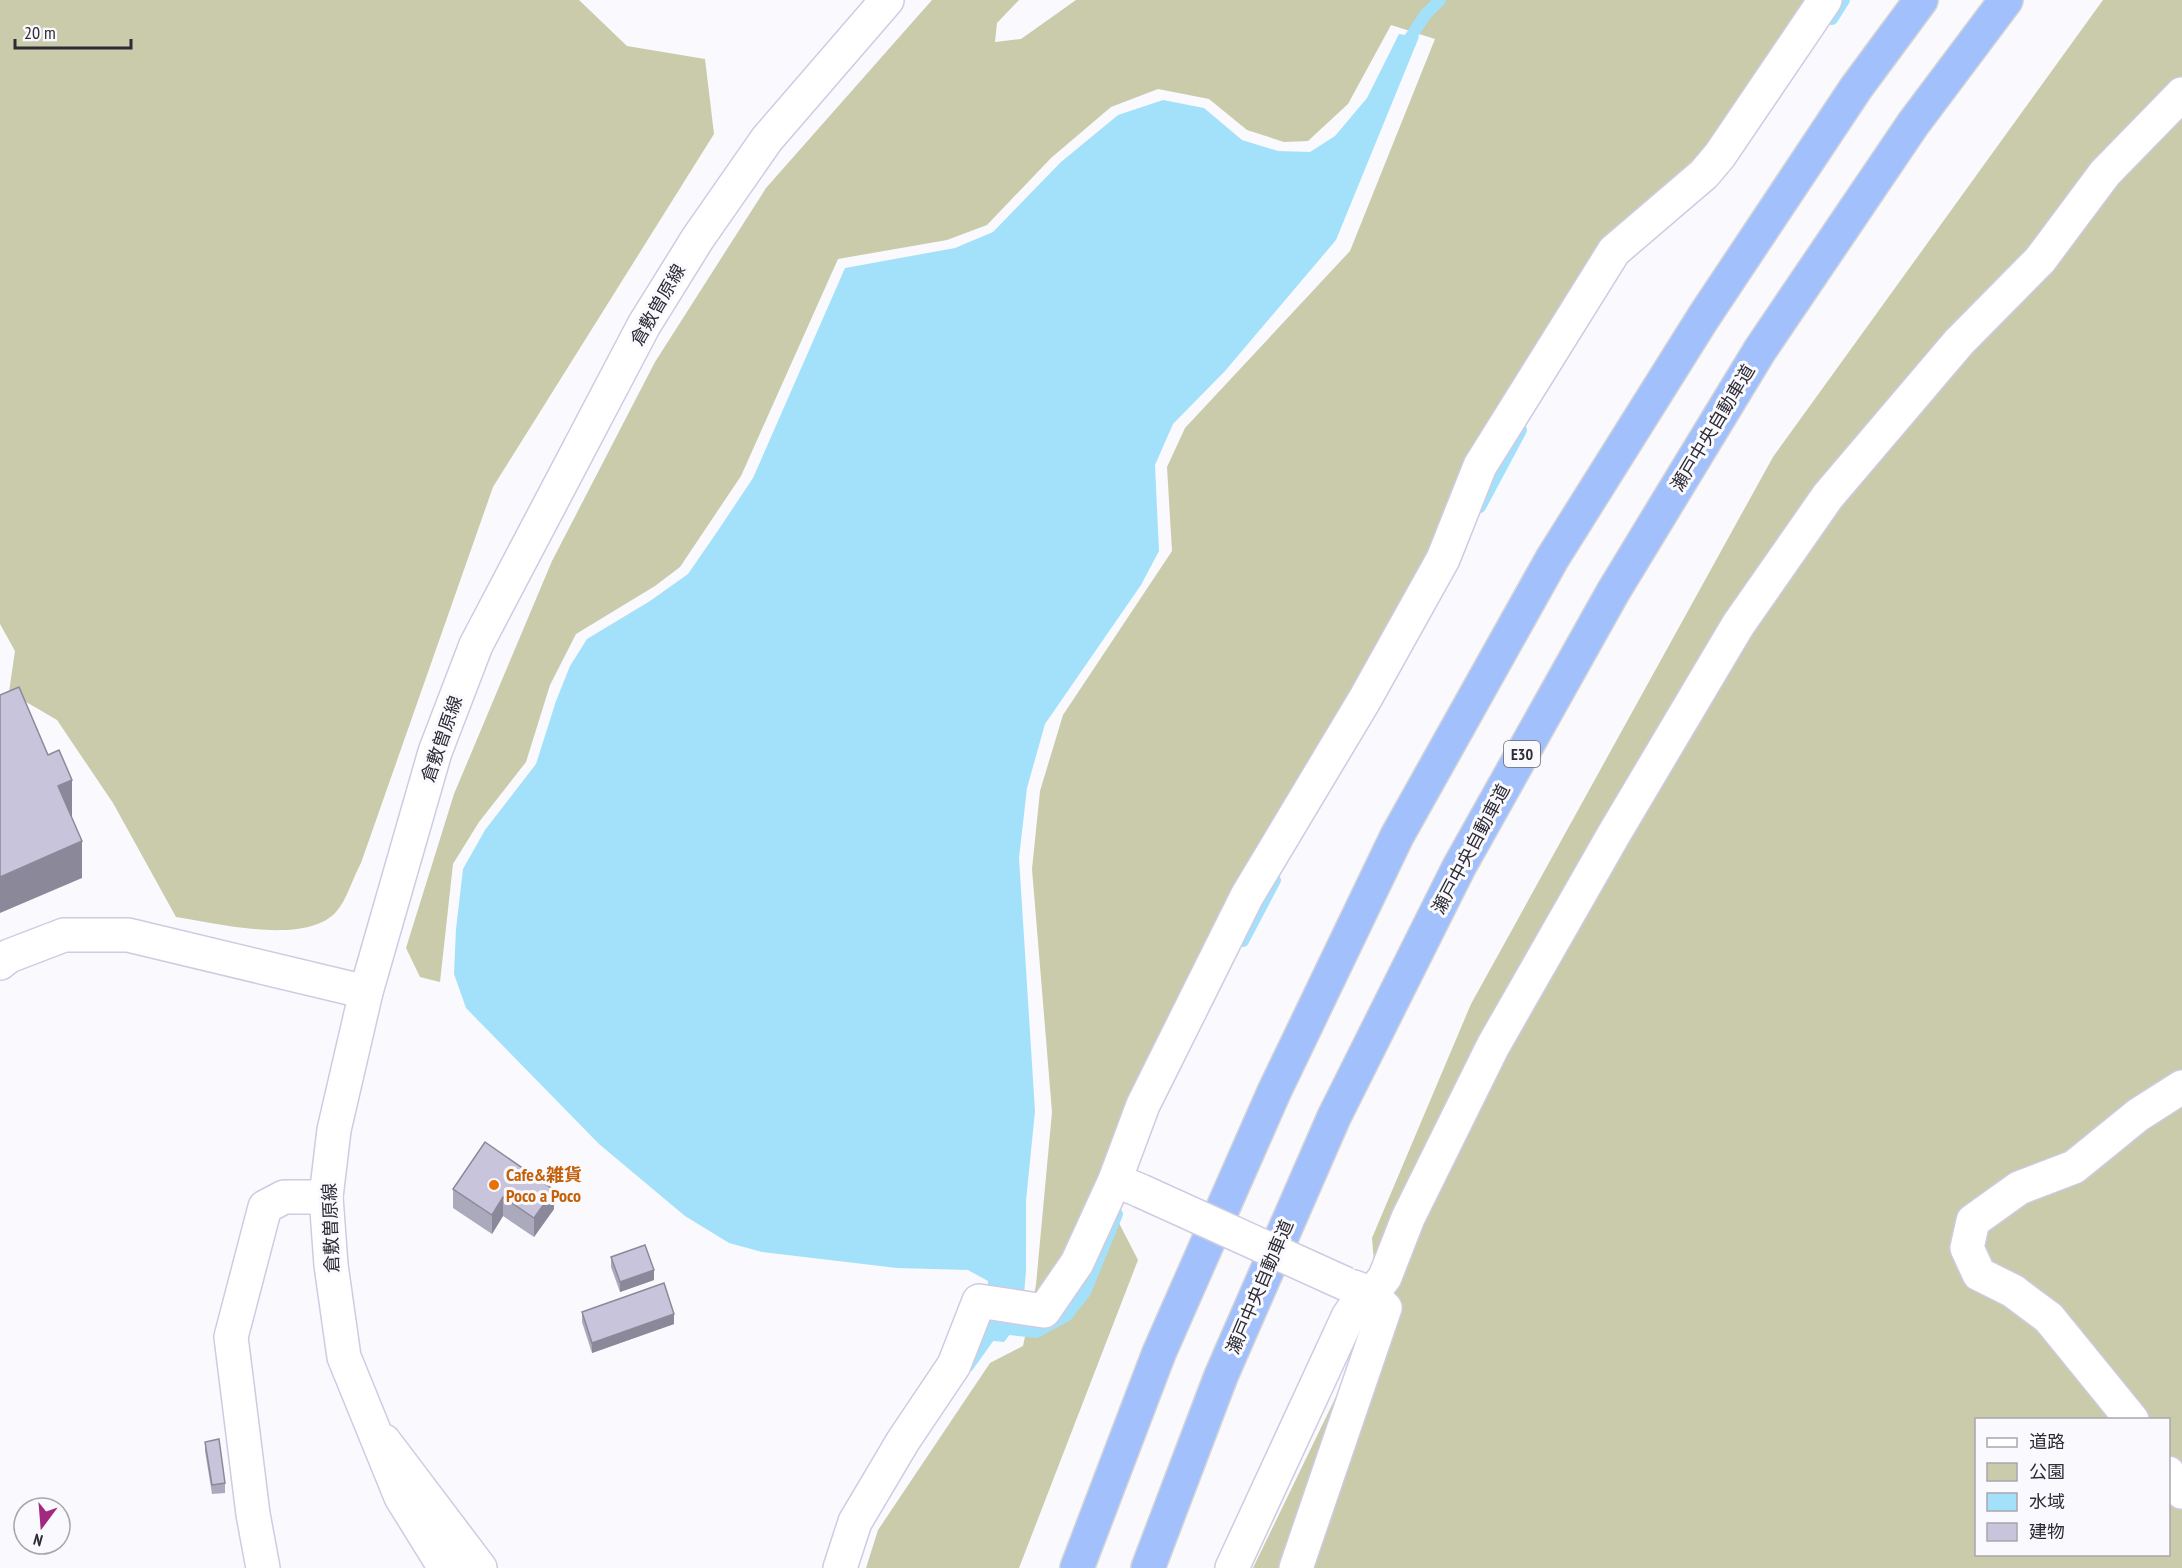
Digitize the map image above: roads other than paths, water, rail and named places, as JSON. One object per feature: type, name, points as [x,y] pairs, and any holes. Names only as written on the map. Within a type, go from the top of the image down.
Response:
[{"type":"highway","points":[[1077,1568],[1164,1342],[1274,1092],[1398,836],[1552,559],[1703,318],[1856,88],[1921,0]]},
{"type":"highway","name":"瀬戸中央自動車道","points":[[1148,1568],[1221,1376],[1334,1117],[1459,867],[1613,592],[1760,350],[1913,124],[2006,0]]},
{"type":"street","name":"倉敷曽原線","points":[[445,1568],[401,1497],[344,1357],[331,1265],[326,1197],[334,1130],[366,992],[435,752],[476,645],[644,325],[698,238],[767,139],[887,0]]},
{"type":"street","points":[[840,1568],[855,1522],[903,1441],[954,1365],[979,1301],[1044,1311],[1128,1186],[1143,1105],[1247,896],[1365,699],[1443,558],[1480,466],[1614,251],[1715,162],[1825,0]]},
{"type":"street","points":[[1359,1289],[1385,1277],[1408,1218],[1493,1046],[1614,834],[1738,625],[1828,496],[1959,342],[2040,260],[2105,172],[2182,94]]},
{"type":"street","points":[[0,963],[9,956],[64,935],[128,935],[366,992]]},
{"type":"street","points":[[2131,1418],[2049,1318],[2013,1292],[1979,1274],[1967,1248],[1973,1221],[2019,1188],[2074,1167],[2138,1115],[2182,1087]]},
{"type":"street","points":[[1128,1186],[1359,1289],[1385,1308],[1296,1568]]},
{"type":"street","points":[[263,1568],[253,1514],[231,1337],[265,1207],[284,1197],[326,1197]]},
{"type":"street","points":[[1232,1568],[1348,1317],[1356,1305],[1359,1289]]},
{"type":"street","points":[[374,1428],[480,1568]]},
{"type":"street","points":[[2170,1474],[2182,1492]]},
{"type":"water","points":[[1399,34],[1419,37],[1336,240],[1225,371],[1173,424],[1155,465],[1159,551],[1141,585],[1045,724],[1027,788],[1019,858],[1035,1111],[1026,1201],[1026,1271],[1022,1319],[1004,1342],[974,1339],[986,1306],[988,1281],[968,1270],[897,1268],[762,1252],[729,1243],[685,1216],[599,1144],[466,1008],[454,974],[456,929],[463,869],[485,830],[536,764],[570,666],[587,639],[650,601],[688,574],[753,478],[845,268],[955,248],[993,232],[1061,162],[1118,115],[1163,100],[1204,108],[1242,140],[1278,151],[1310,152],[1335,136],[1367,98]]},
{"type":"waterway","points":[[1403,49],[1425,15],[1440,0]]},
{"type":"waterway","points":[[1832,19],[1844,0]]},
{"type":"waterway","points":[[1480,507],[1521,430]]},
{"type":"waterway","points":[[1243,941],[1275,880]]},
{"type":"waterway","points":[[1001,1328],[1036,1332],[1066,1316],[1085,1292],[1117,1214]]},
{"type":"waterway","points":[[968,1366],[993,1331]]},
{"type":"place","name":"Cafe&雑貨 Poco a Poco","points":[[494,1185]]}]
